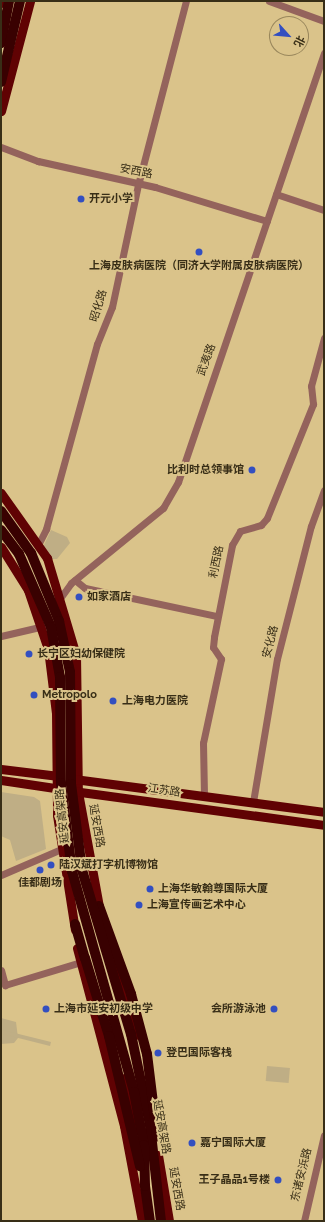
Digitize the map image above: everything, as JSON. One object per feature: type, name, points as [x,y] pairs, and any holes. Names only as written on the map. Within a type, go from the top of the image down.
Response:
[{"type":"highway","points":[[1,43],[9,1]]},
{"type":"highway","points":[[1,82],[20,1]]},
{"type":"highway","name":"延安高架路","points":[[1,510],[31,554],[59,622],[70,672],[71,784],[82,870],[131,1034],[158,1182],[161,1221]]},
{"type":"highway","name":"延安高架路","points":[[1,530],[19,554],[51,627],[60,677],[61,783],[72,871],[132,1084],[144,1145],[145,1186],[149,1221]]},
{"type":"highway","points":[[99,906],[108,925],[147,1054],[156,1110],[158,1182]]},
{"type":"highway","points":[[75,924],[83,960],[109,1036],[145,1186]]},
{"type":"main road","points":[[1,78],[20,1]]},
{"type":"main road","points":[[1,111],[30,1]]},
{"type":"main road","points":[[12,36],[28,13]]},
{"type":"main road","name":"延安西路","points":[[1,493],[47,558],[60,596],[79,678],[78,792],[99,906],[132,1019],[169,1221]]},
{"type":"main road","points":[[1,547],[28,590],[43,629],[56,713],[54,775],[61,849],[75,924],[82,937],[121,1062],[132,1108],[149,1221]]},
{"type":"main road","name":"江苏路","points":[[1,769],[324,812]]},
{"type":"main road","name":"江苏路","points":[[1,780],[78,792],[324,825]]},
{"type":"main road","points":[[83,960],[121,1110],[142,1221]]},
{"type":"main road","points":[[109,1066],[121,1062]]},
{"type":"main road","points":[[121,1110],[132,1108]]},
{"type":"street","name":"昭化路","points":[[38,545],[46,530],[98,344],[112,307],[138,185],[186,1]]},
{"type":"street","points":[[269,1],[324,21]]},
{"type":"street","name":"武夷路","points":[[43,629],[60,596],[75,580],[163,508],[178,482],[324,53]]},
{"type":"street","name":"安西路","points":[[1,147],[38,161],[138,185],[267,221]]},
{"type":"street","points":[[276,194],[324,210]]},
{"type":"street","name":"利西路","points":[[204,795],[204,735],[221,662],[213,644],[217,616],[233,541],[242,529],[264,522],[313,404],[311,386],[324,338]]},
{"type":"street","name":"安化路","points":[[253,802],[278,660],[311,526],[324,490]]},
{"type":"street","points":[[75,580],[85,588],[217,616]]},
{"type":"street","points":[[1,636],[43,629]]},
{"type":"street","points":[[1,875],[61,849]]},
{"type":"street","points":[[1,970],[5,985],[83,960]]},
{"type":"street","name":"东诸安浜路","points":[[304,1221],[313,1168],[324,1135]]},
{"type":"shaded area","points":[[51,530],[67,537],[70,543],[57,559],[52,559],[43,547]]},
{"type":"shaded area","points":[[1,792],[34,797],[40,801],[46,849],[16,861],[10,840],[1,836]]},
{"type":"shaded area","points":[[1,1018],[16,1022],[18,1038],[14,1043],[1,1044]]},
{"type":"shaded area","points":[[2,1030],[51,1042],[50,1046],[2,1034]]},
{"type":"shaded area","points":[[267,1066],[290,1068],[289,1083],[266,1081]]},
{"type":"water","name":"会所游泳池","points":[[272,1004],[276,1004],[278,1005],[278,1013],[272,1014],[269,1011],[269,1007]]},
{"type":"place","name":"开元小学","points":[[81,199]]},
{"type":"place","name":"上海皮肤病医院（同济大学附属皮肤病医院）","points":[[199,252]]},
{"type":"place","name":"比利时总领事馆","points":[[252,470]]},
{"type":"place","name":"如家酒店","points":[[79,597]]},
{"type":"place","name":"长宁区妇幼保健院","points":[[29,654]]},
{"type":"place","name":"Metropolo","points":[[34,695]]},
{"type":"place","name":"上海电力医院","points":[[113,701]]},
{"type":"place","name":"陆汉斌打字机博物馆","points":[[51,865]]},
{"type":"place","name":"佳都剧场","points":[[40,870]]},
{"type":"place","name":"上海华敏翰尊国际大厦","points":[[150,889]]},
{"type":"place","name":"上海宣传画艺术中心","points":[[139,905]]},
{"type":"place","name":"上海市延安初级中学","points":[[46,1009]]},
{"type":"place","name":"会所游泳池","points":[[274,1009]]},
{"type":"place","name":"登巴国际客栈","points":[[158,1053]]},
{"type":"place","name":"嘉宁国际大厦","points":[[192,1143]]},
{"type":"place","name":"王子晶品1号楼","points":[[278,1180]]}]
